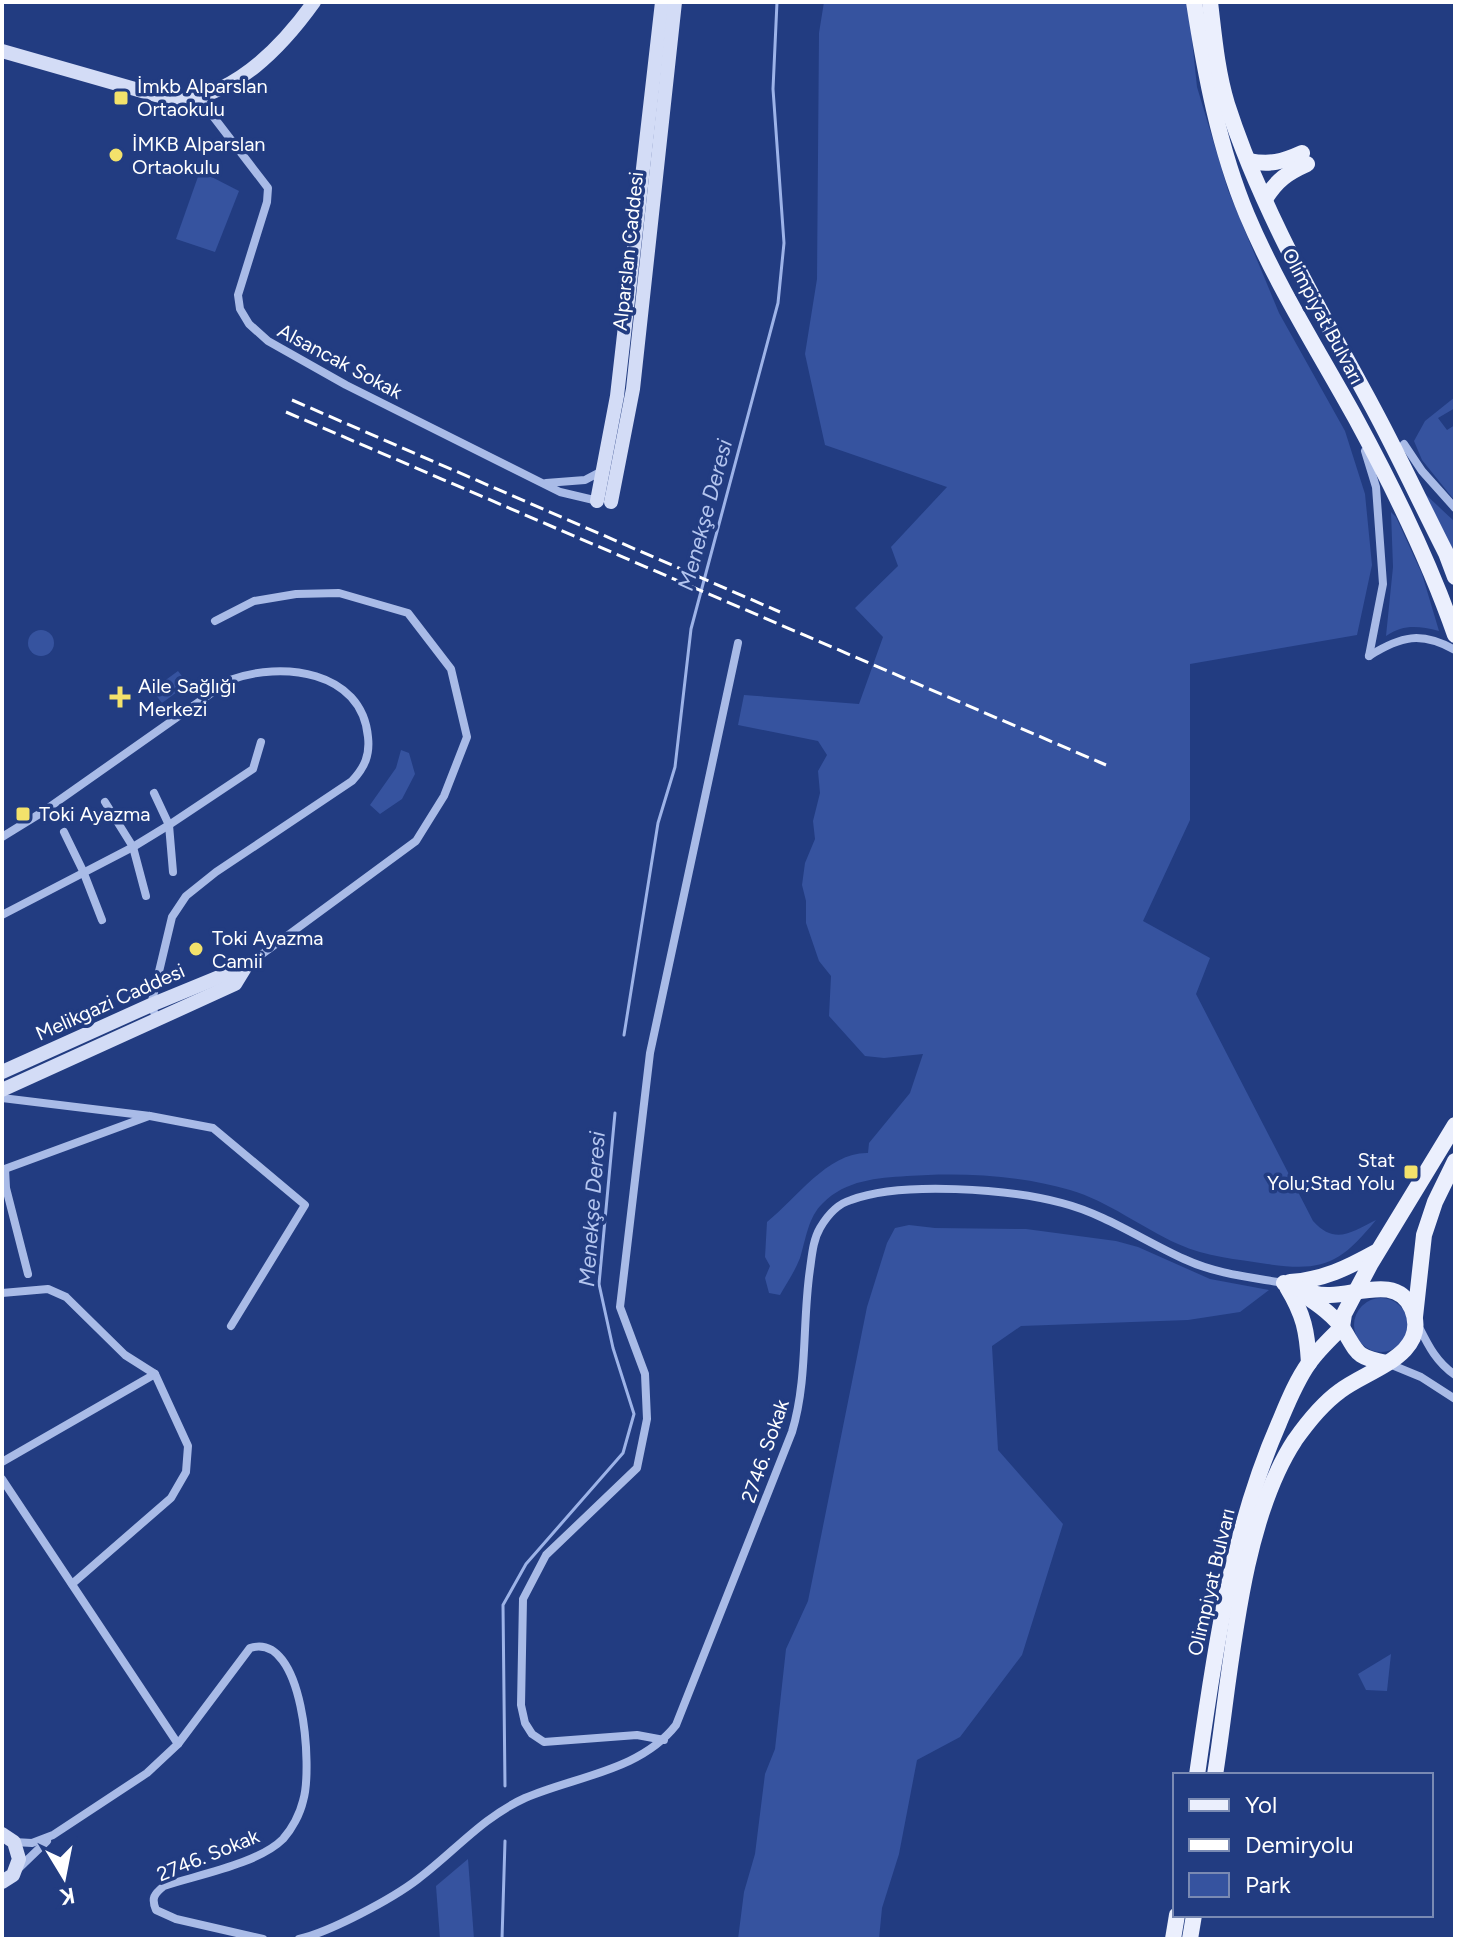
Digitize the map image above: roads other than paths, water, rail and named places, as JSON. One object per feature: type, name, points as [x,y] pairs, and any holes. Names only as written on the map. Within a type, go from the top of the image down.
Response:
[{"type":"main road","name":"Olimpiyat Bulvarı","points":[[1194,2],[1217,122],[1247,214],[1300,320],[1402,505],[1438,586],[1455,635]]},
{"type":"main road","name":"Olimpiyat Bulvarı","points":[[1210,2],[1214,44],[1227,102],[1265,199],[1321,314],[1373,408],[1446,553],[1455,577]]},
{"type":"main road","points":[[1249,161],[1269,164],[1305,159],[1276,182],[1265,199]]},
{"type":"main road","points":[[1342,1327],[1344,1314],[1379,1250],[1455,1125]]},
{"type":"main road","points":[[1284,1283],[1312,1300],[1342,1327],[1352,1348],[1361,1356],[1387,1363],[1404,1352],[1414,1337],[1424,1235],[1435,1202],[1455,1161]]},
{"type":"main road","points":[[1284,1283],[1322,1278],[1379,1250]]},
{"type":"main road","points":[[1284,1283],[1316,1294],[1356,1294],[1371,1288],[1396,1293],[1406,1299],[1415,1319]]},
{"type":"main road","points":[[1284,1283],[1301,1310],[1309,1363]]},
{"type":"main road","name":"Olimpiyat Bulvarı","points":[[1197,1773],[1213,1659],[1240,1529],[1268,1448],[1309,1363],[1342,1327]]},
{"type":"main road","name":"Olimpiyat Bulvarı","points":[[1215,1773],[1244,1587],[1260,1518],[1274,1478],[1294,1441],[1314,1415],[1339,1391],[1387,1363]]},
{"type":"main road","points":[[1173,1939],[1177,1917]]},
{"type":"main road","points":[[1190,1939],[1194,1917]]},
{"type":"street","points":[[2,51],[177,101],[199,98],[251,70],[289,37],[314,2]]},
{"type":"street","name":"Alparslan Caddesi","points":[[604,502],[603,470],[617,396],[662,2]]},
{"type":"street","name":"Alparslan Caddesi","points":[[604,502],[633,389],[675,2]]},
{"type":"street","name":"Alsancak Sokak","points":[[199,98],[268,188],[267,202],[238,295],[240,309],[254,331],[346,385],[560,492],[604,502]]},
{"type":"street","points":[[1356,419],[1376,487],[1382,537],[1383,584],[1369,656],[1402,638],[1437,640],[1455,650]]},
{"type":"street","points":[[1404,444],[1422,471],[1455,508]]},
{"type":"street","points":[[545,483],[585,480],[603,470]]},
{"type":"street","points":[[215,621],[254,601],[296,594],[339,593],[408,613],[451,669],[467,737],[444,796],[416,841],[246,966]]},
{"type":"street","points":[[664,1740],[637,1735],[544,1742],[532,1734],[525,1723],[521,1705],[523,1599],[546,1555],[637,1468],[647,1419],[645,1374],[620,1307],[650,1053],[738,643]]},
{"type":"street","points":[[2,837],[230,680],[252,674],[304,674],[322,677],[350,693],[362,712],[367,730],[369,748],[361,771],[352,781],[216,872],[186,896],[172,917],[151,1005],[157,1019]]},
{"type":"street","points":[[2,915],[133,847],[253,769],[261,742]]},
{"type":"street","points":[[154,793],[169,825],[173,872]]},
{"type":"street","points":[[105,802],[133,847],[146,896]]},
{"type":"street","points":[[64,832],[102,920]]},
{"type":"street","name":"Melikgazi Caddesi","points":[[2,1072],[246,966]]},
{"type":"street","name":"Melikgazi Caddesi","points":[[2,1090],[235,984],[246,966]]},
{"type":"street","points":[[2,1098],[150,1116],[213,1128],[305,1205],[231,1326]]},
{"type":"street","points":[[28,1274],[3,1170],[150,1116]]},
{"type":"street","name":"2746. Sokak","points":[[299,1939],[344,1921],[417,1880],[489,1819],[523,1799],[634,1760],[664,1740],[676,1725],[789,1441],[802,1387],[806,1298],[812,1250],[819,1228],[837,1207],[865,1196],[901,1191],[1024,1195],[1064,1203],[1213,1271],[1284,1283]]},
{"type":"street","points":[[2,1293],[48,1289],[66,1297],[125,1355],[155,1374],[188,1446],[186,1472],[171,1498],[72,1584]]},
{"type":"street","points":[[1415,1319],[1431,1351],[1455,1375]]},
{"type":"street","points":[[1387,1363],[1421,1377],[1455,1399]]},
{"type":"street","points":[[2,1462],[155,1374]]},
{"type":"street","points":[[2,1479],[178,1744]]},
{"type":"street","name":"2746. Sokak","points":[[53,1835],[147,1773],[178,1744],[250,1648],[266,1647],[276,1652],[294,1683],[307,1743],[306,1789],[295,1821],[283,1839],[266,1851],[164,1886],[155,1893],[152,1901],[156,1910],[176,1919],[263,1939]]},
{"type":"street","points":[[8,1838],[32,1843],[53,1835]]},
{"type":"street","points":[[7,1881],[53,1835]]},
{"type":"street","points":[[7,1881],[19,1853],[8,1838]]},
{"type":"waterway","name":"Menekşe Deresi","points":[[624,1035],[658,823],[675,767],[691,629],[778,303],[784,243],[773,89],[777,2]]},
{"type":"waterway","name":"Menekşe Deresi","points":[[505,1786],[503,1605],[526,1564],[623,1453],[634,1414],[613,1348],[599,1284],[615,1113]]},
{"type":"waterway","name":"Menekşe Deresi","points":[[502,1939],[505,1841]]},
{"type":"railway","points":[[292,400],[780,612]]},
{"type":"railway","points":[[286,412],[1106,765]]},
{"type":"place","name":"İmkb Alparslan Ortaokulu","points":[[121,98]]},
{"type":"place","name":"İMKB Alparslan Ortaokulu","points":[[116,155]]},
{"type":"place","name":"Aile Sağlığı Merkezi","points":[[120,697]]},
{"type":"place","name":"Toki Ayazma","points":[[23,814]]},
{"type":"place","name":"Toki Ayazma Camii","points":[[196,949]]},
{"type":"place","name":"Stat Yolu;Stad Yolu","points":[[1411,1172]]}]
